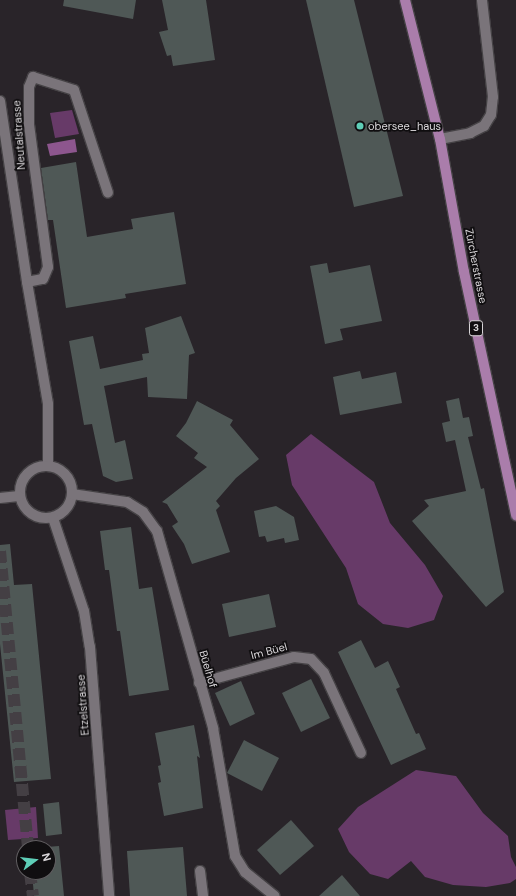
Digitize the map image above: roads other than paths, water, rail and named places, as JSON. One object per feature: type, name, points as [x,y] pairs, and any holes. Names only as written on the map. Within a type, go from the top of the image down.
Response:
[{"type":"main road","name":"Zürcherstrasse","points":[[405,0],[440,139],[464,272],[516,515]]},
{"type":"street","points":[[440,139],[470,133],[484,126],[491,115],[493,97],[482,0]]},
{"type":"street","name":"Neutalstrasse","points":[[27,282],[43,279],[48,267],[29,124],[29,88],[33,77],[74,90],[108,193]]},
{"type":"street","name":"Neutalstrasse","points":[[0,101],[27,282],[48,404],[48,466]]},
{"type":"street","points":[[48,466],[61,470],[69,480],[72,494],[69,505],[63,513],[53,518],[42,519],[32,515],[24,507],[19,496],[21,483],[27,473],[37,467],[48,466]]},
{"type":"street","name":"Büelhof","points":[[72,494],[127,502],[143,512],[157,531],[213,728],[235,856],[245,872],[275,896]]},
{"type":"street","points":[[0,498],[19,496]]},
{"type":"street","name":"Etzelstrasse","points":[[53,518],[80,598],[90,646],[109,896]]},
{"type":"street","name":"Im Büel","points":[[199,683],[294,657],[311,659],[324,673],[361,753]]},
{"type":"street","points":[[200,871],[203,896]]},
{"type":"tunnel","points":[[0,551],[27,840]]},
{"type":"tunnel","points":[[31,880],[33,896]]},
{"type":"place","name":"obersee_haus","points":[[360,126]]}]
